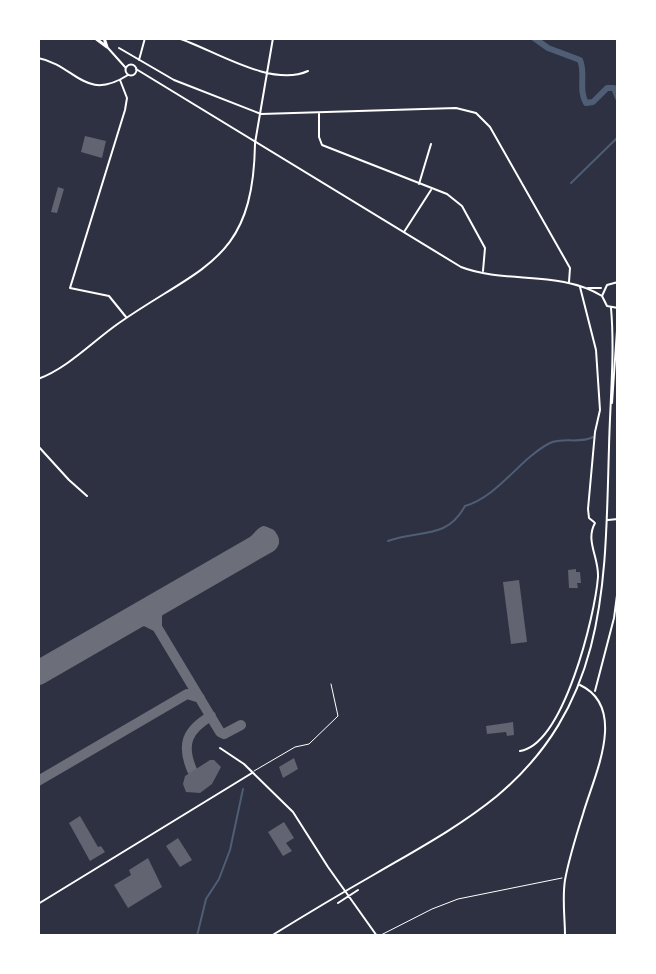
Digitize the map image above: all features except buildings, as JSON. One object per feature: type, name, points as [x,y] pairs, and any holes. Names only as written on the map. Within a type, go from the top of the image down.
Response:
[{"type":"main road","points":[[100,38],[107,47]]},
{"type":"main road","points":[[100,38],[107,47]]},
{"type":"street","points":[[139,61],[145,38]]},
{"type":"street","points":[[178,38],[267,74],[300,75],[308,71]]},
{"type":"street","points":[[38,379],[59,369],[126,318],[203,269],[229,244],[241,222],[250,191],[256,130],[273,38]]},
{"type":"street","points":[[107,47],[127,70],[146,76],[461,267],[569,284],[602,296]]},
{"type":"street","points":[[119,48],[174,80],[261,114],[456,108],[476,113],[490,127],[570,268],[569,284]]},
{"type":"street","points":[[38,58],[48,60],[86,84],[98,86],[120,79],[133,65],[136,71]]},
{"type":"street","points":[[120,79],[127,98],[125,110],[70,288],[109,296],[126,318]]},
{"type":"street","points":[[319,114],[322,145],[458,202],[485,248],[483,272]]},
{"type":"street","points":[[246,137],[256,130]]},
{"type":"street","points":[[419,184],[431,144]]},
{"type":"street","points":[[404,233],[432,189]]},
{"type":"street","points":[[618,282],[604,288],[602,296],[604,303],[618,308]]},
{"type":"street","points":[[581,287],[604,288]]},
{"type":"street","points":[[581,287],[596,350],[600,410],[595,432],[589,518],[595,523],[618,519]]},
{"type":"street","points":[[271,936],[445,833],[497,795],[526,767],[550,736],[579,684],[601,607],[607,521],[611,308]]},
{"type":"street","points":[[610,408],[618,316]]},
{"type":"street","points":[[38,446],[87,496]]},
{"type":"street","points":[[520,751],[533,747],[544,733],[579,666],[593,618],[598,580],[599,565],[590,538],[595,523]]},
{"type":"street","points":[[565,936],[562,898],[566,878],[604,750],[603,715],[595,693],[614,618],[618,588]]},
{"type":"street","points":[[579,684],[595,693]]},
{"type":"street","points":[[220,748],[293,812],[348,897],[378,936]]},
{"type":"street","points":[[38,904],[252,773]]},
{"type":"street","points":[[338,903],[358,890]]},
{"type":"lane","points":[[252,773],[295,747],[309,744],[338,716],[331,684]]},
{"type":"lane","points":[[378,936],[458,899],[566,878]]},
{"type":"waterway","points":[[534,38],[548,48],[580,60],[586,103],[593,102],[607,88],[614,88],[618,98]]},
{"type":"waterway","points":[[571,183],[618,137]]},
{"type":"waterway","points":[[388,541],[449,525],[465,506],[499,486],[528,458],[550,443],[593,437]]},
{"type":"waterway","points":[[197,936],[206,899],[219,879],[230,850],[243,789]]},
{"type":"taxiway","points":[[236,559],[261,533],[271,534],[272,545],[251,550]]},
{"type":"taxiway","points":[[157,627],[157,614],[169,597]]},
{"type":"taxiway","points":[[126,622],[145,621],[157,627],[220,732],[224,734],[241,725]]},
{"type":"taxiway","points":[[38,781],[187,694],[200,698]]},
{"type":"taxiway","points":[[192,770],[187,753],[188,738],[196,727],[211,716]]},
{"type":"runway","points":[[38,673],[267,541]]}]
